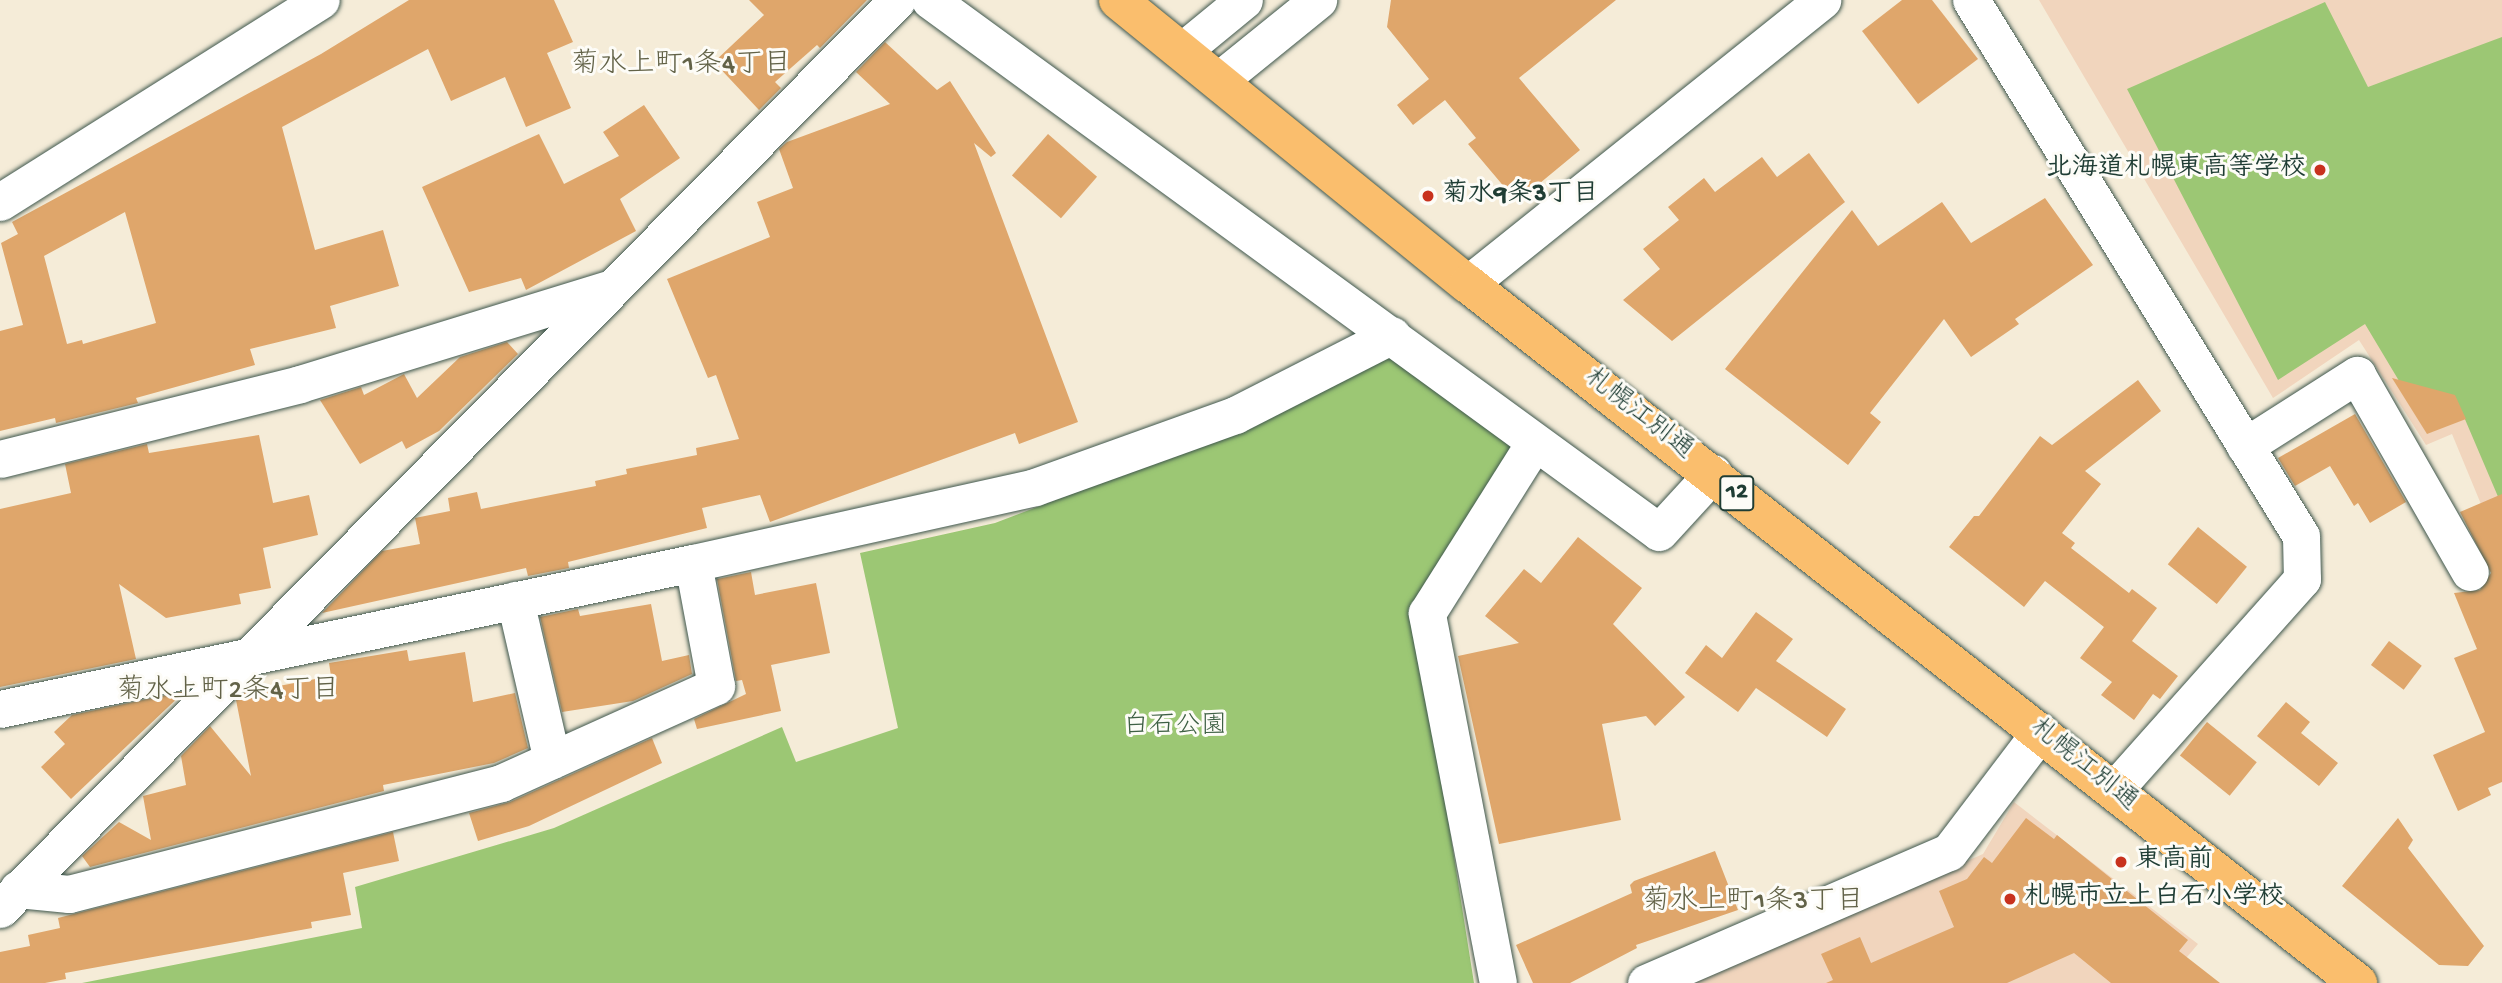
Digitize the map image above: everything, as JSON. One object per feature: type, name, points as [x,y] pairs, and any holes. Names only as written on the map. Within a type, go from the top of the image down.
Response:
[{"type":"highway","name":"札幌江別通","points":[[1118,0],[1468,284],[1713,473],[2358,983]]},
{"type":"street","points":[[0,202],[320,0]]},
{"type":"street","points":[[9,899],[618,286],[897,0]]},
{"type":"street","points":[[930,0],[1659,532],[1713,473]]},
{"type":"street","points":[[1182,51],[1244,0]]},
{"type":"street","points":[[1218,81],[1318,0]]},
{"type":"street","points":[[1468,284],[1822,0]]},
{"type":"street","points":[[1971,0],[2301,536],[2302,579],[2113,791]]},
{"type":"street","points":[[0,458],[300,384],[618,286]]},
{"type":"street","points":[[0,709],[1035,488],[1235,415],[1392,335]]},
{"type":"street","points":[[2245,446],[2357,375],[2470,572]]},
{"type":"street","points":[[1499,983],[1427,613],[1534,443]]},
{"type":"street","points":[[9,899],[69,894],[501,783],[716,686],[693,563]]},
{"type":"street","points":[[515,600],[552,760]]},
{"type":"street","points":[[1646,983],[1949,852],[2040,732]]},
{"type":"shaded area","name":"北海道札幌東高等学校","points":[[2039,0],[2502,0],[2502,555],[2452,434],[2426,445],[2359,340],[2273,398]]},
{"type":"shaded area","name":"札幌市立上白石小学校","points":[[2014,802],[2198,944],[2165,983],[1688,983],[1983,854]]},
{"type":"green space","name":"北海道札幌東高等学校","points":[[2325,2],[2368,87],[2502,37],[2502,506],[2464,417],[2429,431],[2365,324],[2278,380],[2127,89]]},
{"type":"green space","name":"白石公園","points":[[1391,352],[1512,448],[1414,604],[1474,983],[82,983],[362,928],[355,887],[554,828],[782,727],[796,762],[898,728],[860,553],[995,523],[1161,460]]},
{"type":"building","points":[[409,0],[554,0],[573,42],[547,53],[571,108],[526,127],[505,77],[451,101],[428,49],[282,127],[315,250],[383,230],[399,286],[330,306],[336,328],[250,349],[255,365],[136,398],[138,403],[56,423],[55,418],[0,431],[0,331],[23,325],[1,243],[18,234],[12,222],[321,54]],"holes":[[[125,212],[156,323],[83,344],[82,340],[67,344],[44,256]]]},
{"type":"building","points":[[749,0],[867,0],[820,48],[817,45],[775,82],[781,88],[759,110],[714,62],[764,15]]},
{"type":"building","points":[[1391,0],[1616,0],[1519,78],[1580,150],[1517,202],[1468,144],[1476,138],[1445,100],[1413,125],[1397,105],[1429,79],[1387,27]]},
{"type":"building","points":[[1902,0],[1932,0],[1978,59],[1918,104],[1862,31]]},
{"type":"building","points":[[885,42],[937,90],[950,81],[996,153],[991,157],[974,143],[1078,422],[1019,444],[1015,433],[770,522],[760,495],[702,508],[707,528],[568,562],[569,568],[528,576],[526,568],[322,613],[382,551],[420,544],[415,518],[450,511],[448,498],[477,492],[481,509],[596,486],[595,481],[627,474],[626,469],[697,455],[696,448],[739,439],[716,375],[708,378],[667,279],[770,237],[757,202],[793,188],[779,149],[787,142],[890,104],[856,72]]},
{"type":"building","points":[[644,105],[680,158],[620,199],[636,231],[526,290],[521,278],[469,292],[422,187],[539,134],[564,184],[619,156],[603,132]]},
{"type":"building","points":[[1048,134],[1097,177],[1061,218],[1012,176]]},
{"type":"building","points":[[1809,153],[1845,202],[1672,341],[1623,300],[1660,269],[1643,249],[1679,220],[1668,207],[1704,178],[1715,192],[1762,157],[1777,177]]},
{"type":"building","points":[[2045,198],[2093,265],[2015,319],[2019,324],[1971,357],[1944,319],[1870,413],[1881,422],[1848,465],[1725,369],[1852,210],[1878,246],[1942,202],[1971,243]]},
{"type":"building","points":[[507,342],[518,354],[439,431],[406,449],[402,441],[360,464],[320,400],[361,387],[364,395],[404,374],[417,398],[460,357]]},
{"type":"building","points":[[2392,378],[2455,395],[2466,419],[2427,434]]},
{"type":"building","points":[[2138,380],[2161,411],[2085,471],[2101,484],[2062,533],[2075,543],[2071,548],[2129,593],[2132,589],[2157,608],[2132,641],[2178,676],[2160,699],[2153,694],[2134,720],[2101,695],[2112,682],[2080,658],[2104,627],[2045,581],[2024,607],[1949,547],[1974,516],[1979,516],[2040,436],[2052,445]]},
{"type":"building","points":[[2355,414],[2406,502],[2370,523],[2358,503],[2354,506],[2330,466],[2295,486],[2278,458]]},
{"type":"building","points":[[259,435],[273,503],[309,495],[318,535],[263,548],[271,588],[239,594],[241,604],[166,618],[119,584],[136,659],[0,687],[0,509],[71,493],[65,464],[147,444],[149,453]]},
{"type":"building","points":[[2502,494],[2502,782],[2488,788],[2491,795],[2458,811],[2433,755],[2485,732],[2454,658],[2477,649],[2454,593],[2480,590],[2491,573],[2460,512]]},
{"type":"building","points":[[2198,527],[2247,567],[2217,604],[2168,564]]},
{"type":"building","points":[[1578,537],[1642,588],[1613,624],[1685,697],[1655,726],[1646,716],[1602,724],[1621,820],[1499,844],[1458,656],[1519,643],[1485,616],[1524,569],[1541,583]]},
{"type":"building","points":[[751,572],[755,595],[816,583],[830,653],[771,665],[781,711],[697,729],[694,719],[746,694],[742,680],[736,681],[717,579]]},
{"type":"building","points":[[651,604],[662,661],[689,655],[692,674],[633,701],[562,712],[540,617],[578,609],[580,616]]},
{"type":"building","points":[[1756,612],[1793,639],[1776,661],[1846,709],[1827,737],[1756,688],[1738,712],[1685,673],[1706,645],[1722,658]]},
{"type":"building","points":[[2389,641],[2422,666],[2404,690],[2371,665]]},
{"type":"building","points":[[407,650],[409,661],[465,652],[473,702],[515,693],[528,748],[494,763],[383,785],[384,791],[90,867],[82,856],[119,822],[151,840],[143,796],[186,785],[181,756],[210,726],[251,776],[236,700],[242,693],[331,676],[329,663]]},
{"type":"building","points":[[185,691],[71,799],[41,767],[65,744],[54,732],[72,715]]},
{"type":"building","points":[[2286,702],[2310,722],[2301,733],[2338,763],[2319,786],[2257,736]]},
{"type":"building","points":[[2207,722],[2257,762],[2230,796],[2180,755]]},
{"type":"building","points":[[652,738],[662,763],[529,826],[478,841],[469,813],[510,802]]},
{"type":"building","name":"札幌市立上白石小学校","points":[[2026,818],[2054,839],[2057,835],[2188,940],[2179,951],[2220,983],[2111,983],[2074,953],[2007,983],[1826,983],[1833,980],[1821,954],[1860,937],[1871,963],[1954,927],[1939,891],[1967,879],[1984,857],[1992,863]]},
{"type":"building","points":[[2398,818],[2413,840],[2408,848],[2484,946],[2468,966],[2439,965],[2342,886]]},
{"type":"building","points":[[393,832],[399,861],[343,873],[351,915],[311,922],[312,928],[65,973],[66,979],[45,983],[0,983],[0,952],[30,946],[28,935],[60,928],[58,918]]},
{"type":"building","points":[[1715,851],[1738,910],[1636,945],[1637,948],[1570,983],[1533,983],[1516,945],[1632,893],[1630,885],[1634,881]]},
{"type":"place","name":"北海道札幌東高等学校","points":[[2320,170]]},
{"type":"place","name":"菊水9条3丁目","points":[[1428,196]]},
{"type":"place","name":"東高前","points":[[2121,862]]},
{"type":"place","name":"札幌市立上白石小学校","points":[[2010,899]]},
{"type":"district","name":"菊水上町1条4丁目","points":[[681,66]]},
{"type":"district","name":"菊水上町2条4丁目","points":[[228,692]]},
{"type":"district","name":"菊水上町1条3丁目","points":[[1753,903]]}]
